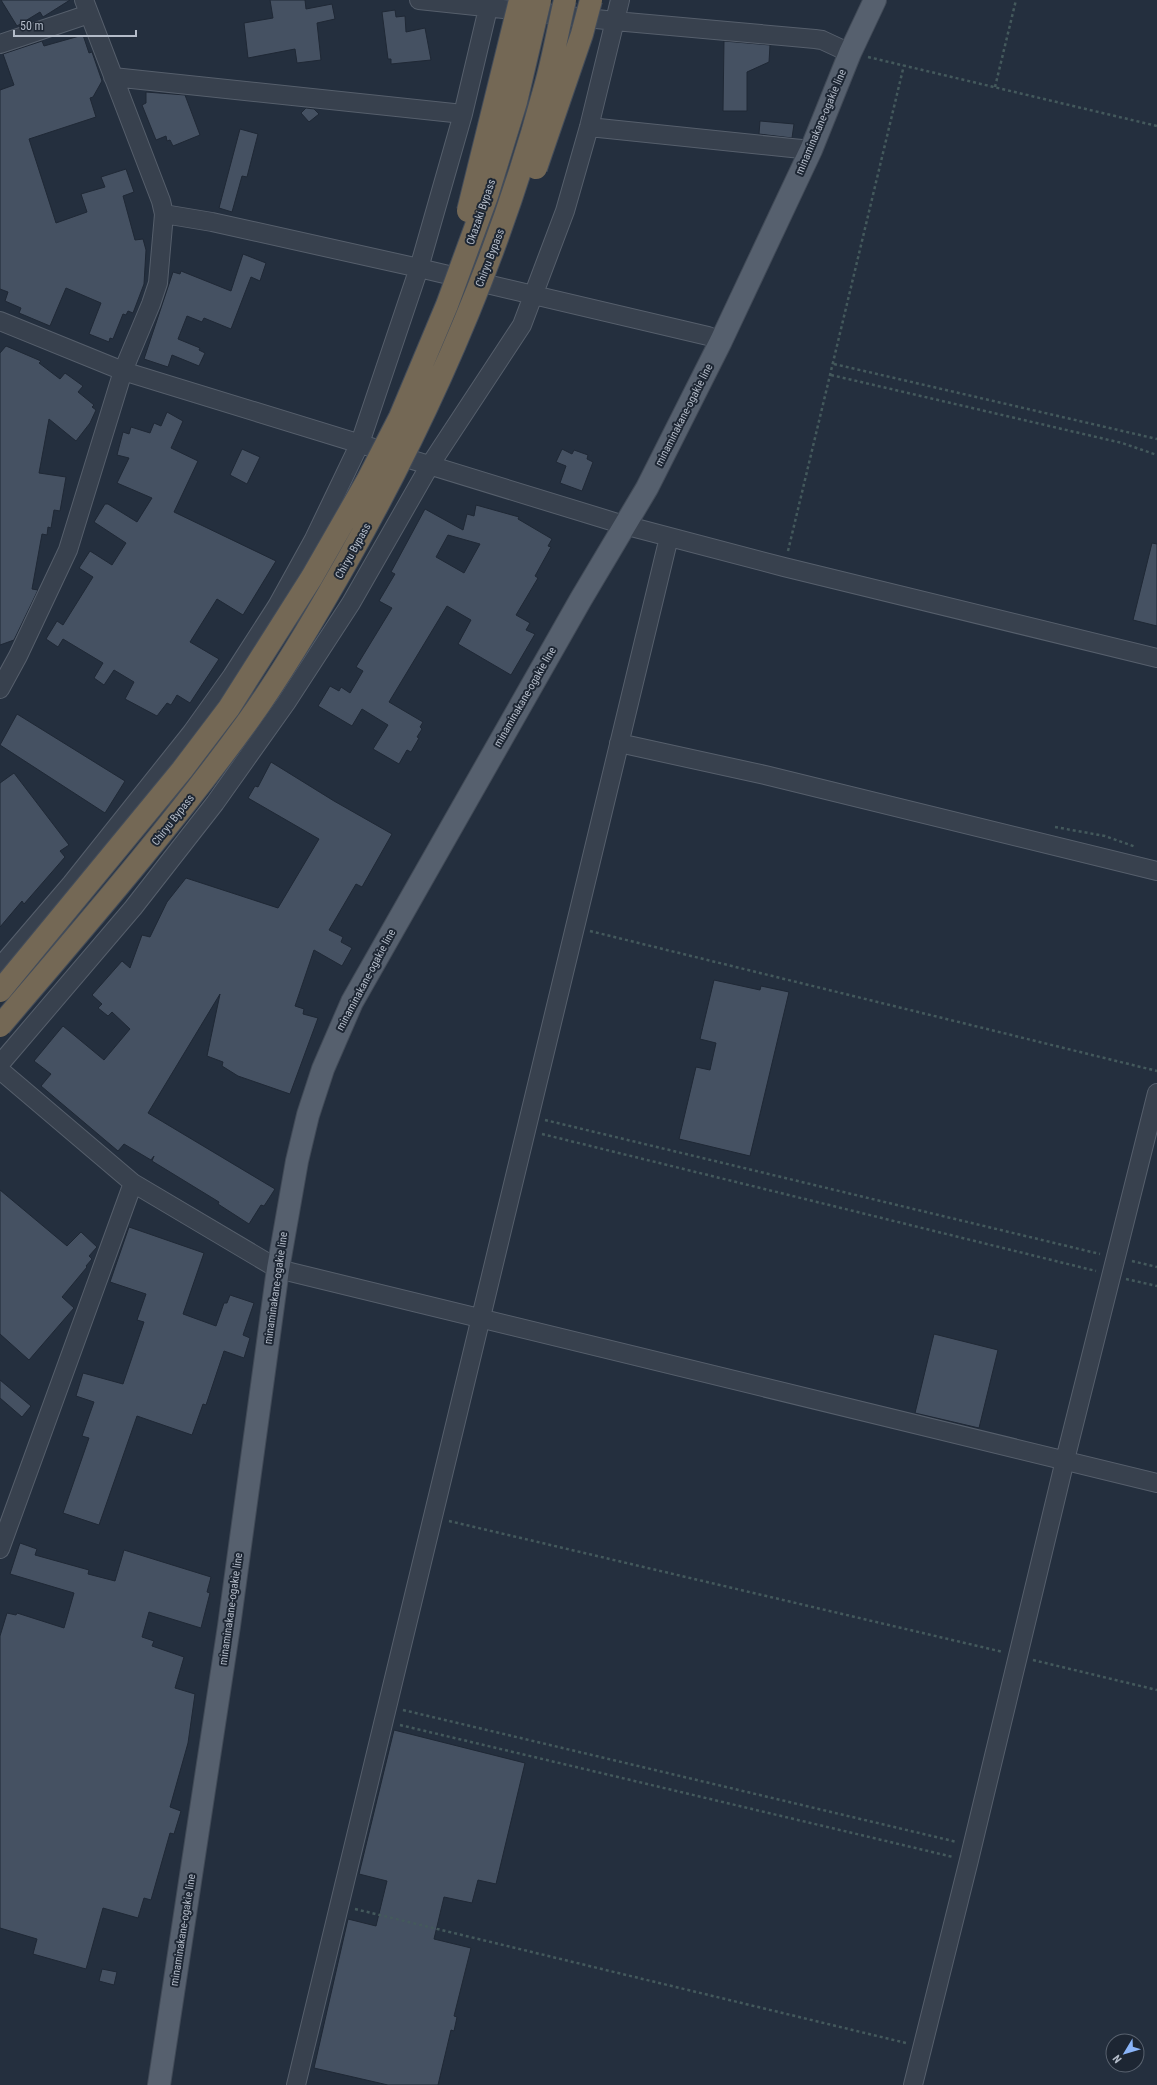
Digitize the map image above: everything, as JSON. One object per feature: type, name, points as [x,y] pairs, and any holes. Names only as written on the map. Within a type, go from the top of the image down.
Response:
[{"type":"highway","points":[[400,417],[441,296],[472,196],[520,0]]},
{"type":"highway","name":"Okazaki Bypass","points":[[400,417],[447,305],[487,196],[516,102],[540,0]]},
{"type":"highway","name":"Chiryu Bypass","points":[[0,1026],[144,855],[250,718],[330,591],[388,488],[447,366],[471,308],[511,201],[546,85],[565,0]]},
{"type":"highway","points":[[388,488],[430,426],[460,369],[510,244],[582,34],[591,0]]},
{"type":"highway","name":"Chiryu Bypass","points":[[0,991],[177,775],[229,708],[312,577],[367,481],[400,417]]},
{"type":"main road","name":"minaminakane-ogakie line","points":[[159,2085],[229,1626],[278,1269],[297,1161],[304,1130],[323,1069],[356,995],[624,525],[647,488],[721,341],[810,150],[850,54],[875,0]]},
{"type":"street","points":[[419,0],[490,3],[615,21],[822,40],[850,54]]},
{"type":"street","points":[[0,1064],[133,908],[219,797],[286,703],[351,603],[430,465],[522,325],[564,211],[589,127],[620,0]]},
{"type":"street","points":[[0,967],[71,884],[146,792],[232,676],[277,606],[314,539],[360,443],[418,268],[463,114],[490,3]]},
{"type":"street","points":[[0,44],[87,7],[161,201],[164,214],[158,283],[123,371],[68,550],[18,656],[0,689]]},
{"type":"street","points":[[114,77],[463,114]]},
{"type":"street","points":[[589,127],[810,150]]},
{"type":"street","points":[[164,214],[212,222],[418,268],[708,336],[721,341]]},
{"type":"street","points":[[0,321],[123,371],[624,525],[784,567],[1157,658]]},
{"type":"street","points":[[296,2085],[669,537]]},
{"type":"street","points":[[619,742],[765,775],[1157,871]]},
{"type":"street","points":[[0,1070],[133,1183],[278,1269],[480,1320],[1157,1483]]},
{"type":"street","points":[[913,2085],[971,1853],[1065,1460],[1117,1258],[1157,1093]]},
{"type":"street","points":[[0,1549],[133,1183]]},
{"type":"path","points":[[995,86],[1016,0]]},
{"type":"path","points":[[850,54],[995,86],[1157,126]]},
{"type":"path","points":[[784,567],[834,364],[904,65]]},
{"type":"path","points":[[834,364],[1157,439]]},
{"type":"path","points":[[831,375],[1122,443],[1157,456]]},
{"type":"path","points":[[576,927],[1157,1071]]},
{"type":"path","points":[[528,1123],[1157,1267]]},
{"type":"path","points":[[528,1123],[1112,1276],[1157,1286]]},
{"type":"path","points":[[433,1517],[1157,1690]]},
{"type":"path","points":[[385,1713],[971,1853]]},
{"type":"path","points":[[385,1713],[971,1853]]},
{"type":"path","points":[[339,1906],[922,2047]]},
{"type":"building","points":[[1,0],[70,0],[43,17],[40,12],[17,26]]},
{"type":"building","points":[[270,0],[305,0],[306,9],[332,4],[335,19],[317,23],[321,60],[297,63],[295,49],[248,58],[244,23],[273,18]]},
{"type":"building","points":[[395,10],[396,17],[405,16],[406,32],[425,28],[431,60],[391,64],[391,59],[388,59],[382,12]]},
{"type":"building","points":[[83,35],[89,53],[92,52],[102,81],[93,97],[90,98],[96,117],[29,139],[56,223],[87,212],[81,194],[105,187],[101,177],[126,169],[134,192],[123,196],[135,240],[143,239],[146,250],[144,284],[133,313],[128,311],[126,315],[123,314],[113,339],[110,338],[109,342],[89,334],[101,303],[66,288],[50,326],[19,313],[21,308],[5,301],[8,292],[0,289],[0,90],[14,85],[3,54],[42,41],[44,46]]},
{"type":"building","points":[[724,41],[770,45],[769,62],[747,72],[747,111],[723,111]]},
{"type":"building","points":[[146,92],[185,95],[200,135],[173,146],[170,140],[167,141],[166,136],[156,140],[142,105],[146,103]]},
{"type":"building","points":[[306,108],[314,109],[319,114],[309,122],[301,113]]},
{"type":"building","points":[[760,121],[794,124],[792,138],[759,134]]},
{"type":"building","points":[[240,129],[258,134],[247,177],[242,176],[232,212],[219,208]]},
{"type":"building","points":[[243,254],[266,263],[260,281],[251,277],[231,329],[204,318],[202,322],[187,316],[178,339],[200,348],[199,350],[205,353],[199,366],[172,355],[168,367],[144,359],[173,272],[180,274],[181,271],[231,291]]},
{"type":"building","points":[[6,346],[41,361],[39,363],[60,379],[65,373],[83,386],[78,392],[94,405],[92,407],[96,410],[90,423],[76,441],[49,419],[39,473],[66,477],[60,511],[54,510],[51,528],[48,527],[47,535],[42,534],[32,589],[38,590],[14,640],[0,645],[0,353]]},
{"type":"building","points":[[167,412],[183,421],[171,448],[198,461],[174,512],[276,561],[243,615],[217,599],[190,642],[219,659],[190,703],[177,695],[171,705],[167,703],[157,716],[125,699],[134,682],[114,670],[104,685],[94,678],[103,663],[63,639],[58,647],[46,639],[57,621],[63,625],[93,577],[79,568],[90,551],[112,565],[126,543],[94,522],[105,504],[108,504],[137,522],[152,498],[117,483],[129,458],[117,455],[123,432],[129,434],[131,427],[150,433],[154,423],[161,426]]},
{"type":"building","points":[[242,449],[260,457],[247,484],[230,475]]},
{"type":"building","points":[[562,449],[572,454],[574,450],[588,455],[587,459],[593,462],[582,491],[560,483],[566,466],[556,462]]},
{"type":"building","points":[[476,505],[519,517],[518,519],[552,539],[548,546],[551,547],[535,576],[538,578],[516,615],[530,623],[526,630],[535,634],[511,675],[458,644],[471,620],[447,606],[389,702],[423,722],[420,727],[422,729],[417,737],[419,738],[411,752],[407,750],[399,764],[373,749],[388,725],[362,709],[352,726],[318,706],[330,686],[339,691],[341,687],[350,693],[363,671],[356,667],[392,608],[379,601],[395,574],[391,572],[425,509],[463,530],[467,514],[474,516]],"holes":[[[448,535],[480,544],[464,573],[436,557]]]},
{"type":"building","points":[[1152,543],[1157,544],[1157,626],[1133,620]]},
{"type":"building","points":[[17,714],[125,781],[105,813],[0,745]]},
{"type":"building","points":[[271,762],[334,801],[392,834],[362,887],[356,884],[329,930],[343,937],[341,942],[352,948],[342,966],[314,950],[295,1006],[304,1009],[303,1014],[318,1018],[290,1094],[238,1076],[222,1066],[223,1062],[207,1056],[220,994],[148,1113],[275,1189],[264,1206],[261,1205],[249,1224],[218,1204],[219,1202],[152,1161],[154,1156],[151,1160],[124,1144],[118,1151],[41,1086],[51,1074],[34,1061],[63,1026],[104,1060],[130,1029],[112,1012],[108,1016],[98,1008],[102,1004],[92,995],[122,961],[130,968],[142,935],[150,937],[167,902],[186,878],[278,908],[319,839],[248,798],[255,786],[258,787]]},
{"type":"building","points":[[14,773],[69,845],[60,851],[65,857],[24,904],[22,901],[0,927],[0,783]]},
{"type":"building","points":[[714,980],[760,990],[761,986],[789,992],[750,1156],[679,1139],[696,1067],[710,1070],[716,1043],[700,1039]]},
{"type":"building","points":[[0,1190],[67,1246],[81,1232],[97,1247],[89,1256],[92,1259],[86,1266],[87,1267],[62,1297],[74,1308],[29,1360],[0,1334]]},
{"type":"building","points":[[129,1227],[204,1253],[183,1314],[216,1326],[224,1303],[227,1303],[230,1295],[254,1303],[243,1335],[250,1338],[244,1358],[224,1351],[206,1405],[203,1404],[192,1435],[137,1416],[99,1525],[63,1513],[89,1438],[82,1436],[94,1402],[76,1396],[83,1373],[123,1384],[144,1322],[137,1320],[146,1294],[110,1282]]},
{"type":"building","points":[[934,1334],[998,1350],[979,1428],[915,1413]]},
{"type":"building","points":[[0,1380],[31,1406],[22,1417],[0,1398]]},
{"type":"building","points":[[20,1543],[37,1549],[35,1555],[89,1570],[88,1574],[115,1581],[124,1550],[211,1577],[207,1592],[210,1593],[201,1628],[149,1612],[142,1637],[154,1641],[152,1646],[184,1657],[175,1688],[195,1694],[188,1743],[170,1807],[181,1811],[174,1834],[170,1833],[151,1900],[144,1898],[138,1918],[103,1908],[86,1969],[33,1954],[37,1939],[0,1928],[0,1636],[7,1613],[16,1615],[17,1613],[64,1628],[74,1593],[10,1574]]},
{"type":"building","points":[[394,1730],[525,1763],[496,1884],[478,1880],[472,1903],[444,1897],[434,1939],[471,1948],[454,2016],[457,2017],[454,2031],[451,2030],[438,2085],[388,2085],[314,2068],[348,1919],[376,1926],[387,1881],[359,1874]]},
{"type":"building","points":[[102,1969],[117,1972],[114,1985],[99,1981]]}]
